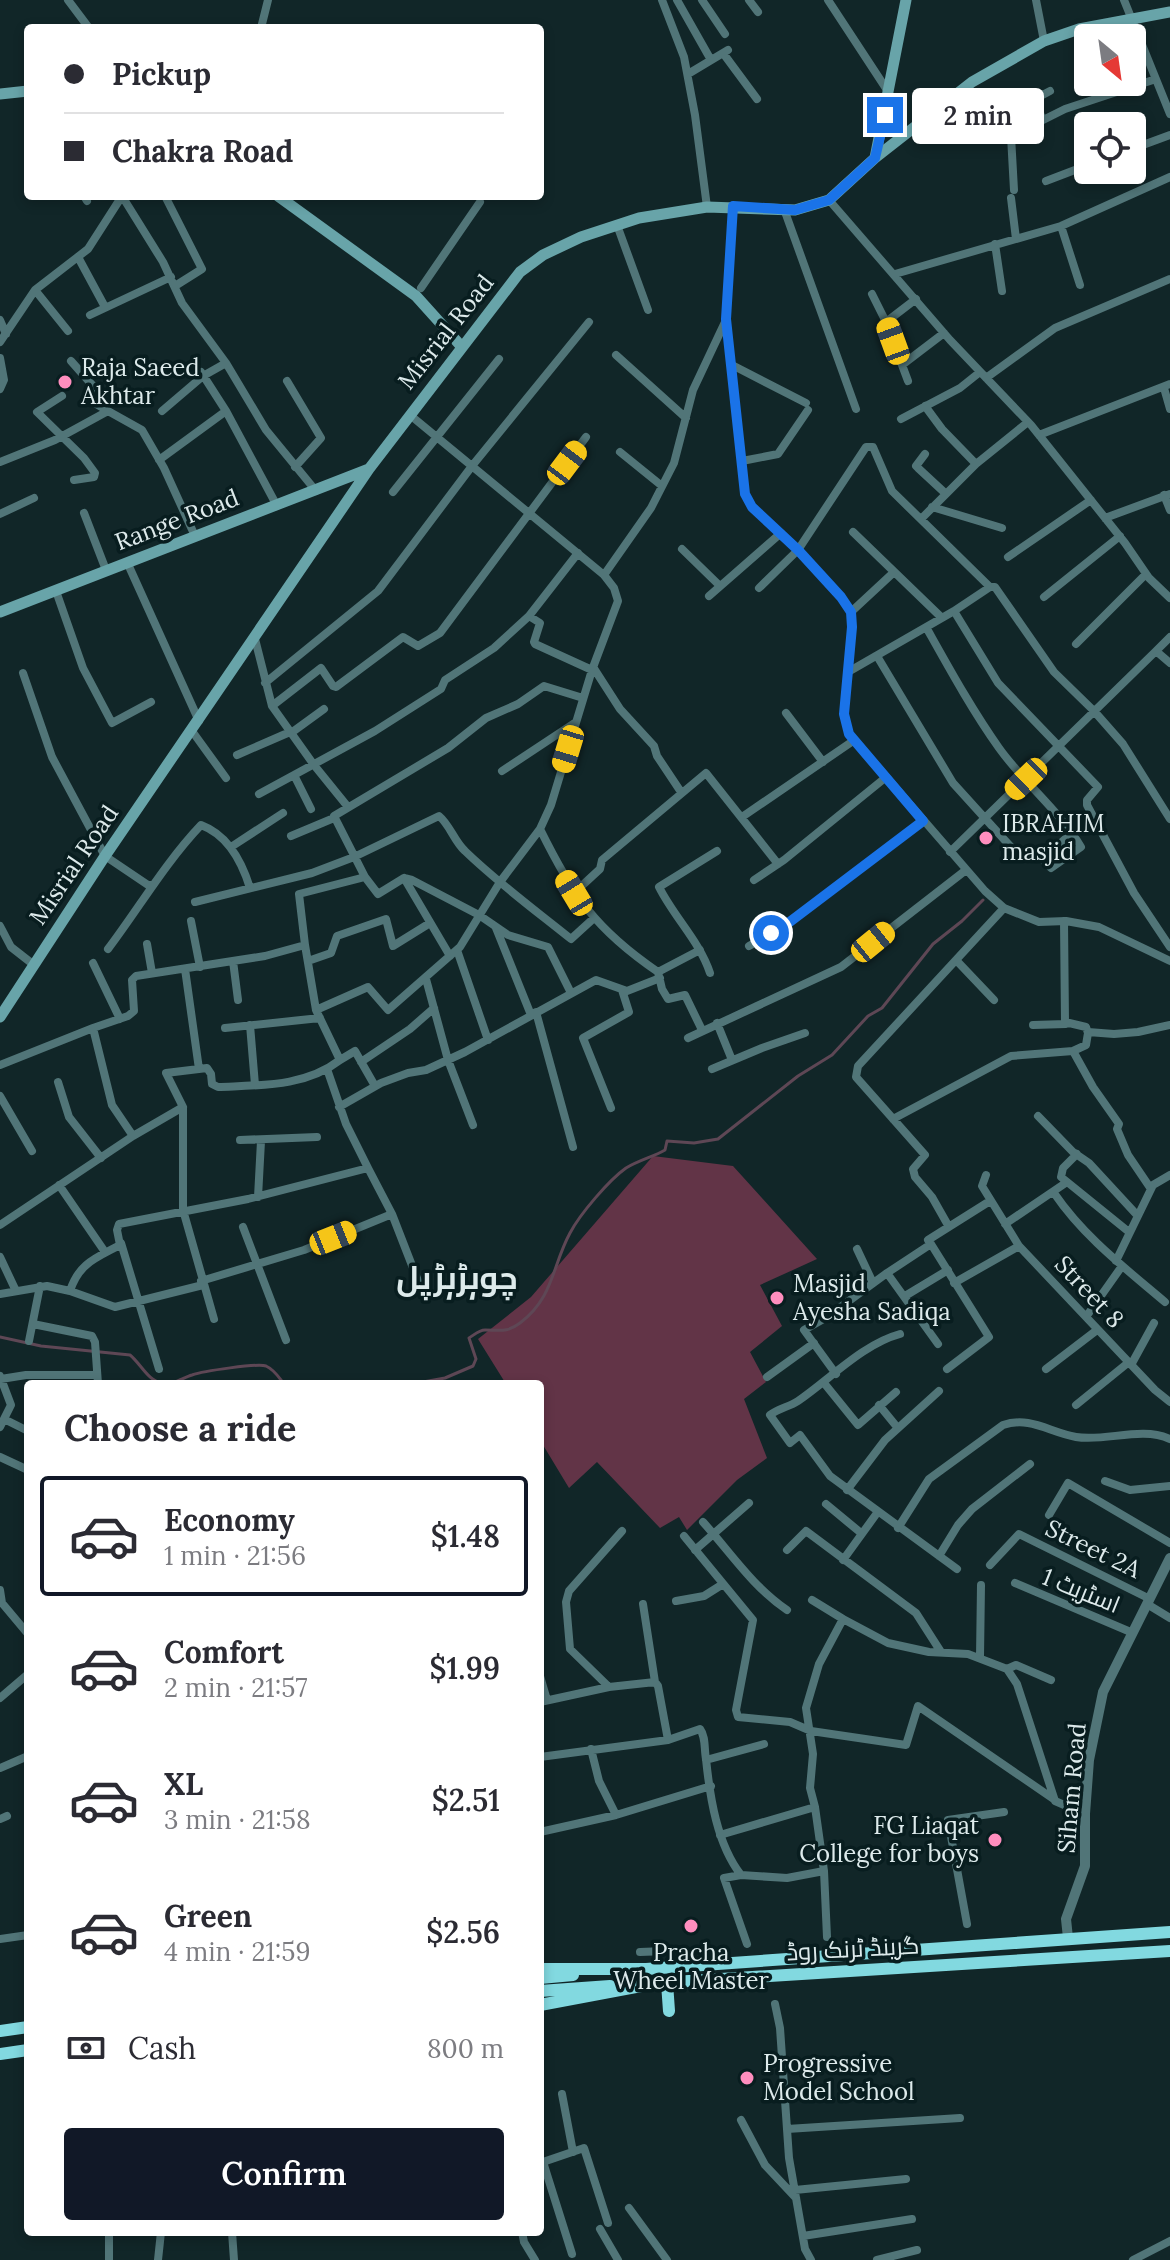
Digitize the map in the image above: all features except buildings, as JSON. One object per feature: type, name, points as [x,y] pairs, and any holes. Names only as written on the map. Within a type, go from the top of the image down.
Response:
[{"type":"highway","name":"گرینڈ ٹرنک روڈ","points":[[544,1969],[626,1970],[1170,1932]]},
{"type":"highway","name":"گرینڈ ٹرنک روڈ","points":[[544,2004],[662,1983],[1170,1951]]},
{"type":"highway","points":[[544,1978],[626,1970]]},
{"type":"highway","points":[[544,1991],[662,1983],[669,2011]]},
{"type":"highway","points":[[0,2031],[24,2028]]},
{"type":"highway","points":[[0,2054],[24,2051]]},
{"type":"main road","points":[[875,158],[906,0]]},
{"type":"main road","name":"Misrial Road","points":[[0,1017],[105,856],[369,469],[520,272],[543,255],[568,243],[639,218],[707,207],[795,210],[829,200],[875,158],[972,82],[1044,41],[1079,29],[1170,12]]},
{"type":"main road","points":[[0,94],[24,91]]},
{"type":"main road","points":[[284,200],[416,296],[461,346]]},
{"type":"main road","name":"Range Road","points":[[0,612],[369,469]]},
{"type":"street","points":[[68,0],[86,24]]},
{"type":"street","points":[[262,24],[268,0]]},
{"type":"street","points":[[702,0],[725,34]]},
{"type":"street","points":[[749,0],[758,12]]},
{"type":"street","points":[[828,0],[889,94]]},
{"type":"street","points":[[1036,0],[1044,41]]},
{"type":"street","points":[[1124,0],[1129,19],[1169,108]]},
{"type":"street","points":[[669,1],[711,60]]},
{"type":"street","points":[[669,1],[688,74],[707,207]]},
{"type":"street","points":[[688,74],[725,51],[757,99]]},
{"type":"street","points":[[1016,239],[1011,136],[1065,109],[1156,79]]},
{"type":"street","points":[[997,119],[1050,91]]},
{"type":"street","points":[[1036,98],[1042,120]]},
{"type":"street","points":[[1146,144],[1170,135]]},
{"type":"street","points":[[1046,181],[1074,170]]},
{"type":"street","points":[[895,274],[1061,226],[1170,177]]},
{"type":"street","points":[[0,342],[35,290],[88,249],[119,200]]},
{"type":"street","points":[[124,200],[171,277],[188,313],[226,363],[266,430],[316,491]]},
{"type":"street","points":[[167,200],[202,269],[175,286]]},
{"type":"street","points":[[829,200],[944,333],[1028,422],[1120,536],[1146,574],[1170,598]]},
{"type":"street","points":[[421,288],[480,202]]},
{"type":"street","points":[[733,206],[726,319],[745,494],[752,507],[798,550],[851,612],[844,714],[853,741],[966,870],[1004,908],[1039,922],[1064,921],[1099,927],[1170,961]]},
{"type":"street","points":[[784,209],[856,409]]},
{"type":"street","points":[[617,225],[648,310]]},
{"type":"street","points":[[1061,226],[1080,285]]},
{"type":"street","points":[[995,244],[1002,291]]},
{"type":"street","points":[[78,257],[105,307]]},
{"type":"street","points":[[90,315],[171,277]]},
{"type":"street","points":[[901,419],[983,375],[1055,328],[1170,279]]},
{"type":"street","points":[[35,290],[68,331]]},
{"type":"street","points":[[872,294],[908,381]]},
{"type":"street","points":[[886,322],[916,299]]},
{"type":"street","points":[[604,575],[651,508],[674,463],[693,390],[726,319]]},
{"type":"street","points":[[0,320],[6,334]]},
{"type":"street","points":[[265,683],[378,591],[472,466],[589,322]]},
{"type":"street","points":[[902,365],[944,333]]},
{"type":"street","points":[[616,355],[686,418]]},
{"type":"street","points":[[0,358],[4,380],[0,389]]},
{"type":"street","points":[[393,492],[499,359]]},
{"type":"street","points":[[71,361],[94,387],[88,399],[142,430],[195,536]]},
{"type":"street","points":[[162,411],[202,374],[226,363]]},
{"type":"street","points":[[732,365],[807,407],[778,454],[742,461]]},
{"type":"street","points":[[202,374],[226,411],[277,506]]},
{"type":"street","points":[[287,381],[321,438],[295,467]]},
{"type":"street","points":[[1039,435],[1167,386],[1170,409]]},
{"type":"street","points":[[62,396],[37,412],[84,458],[96,476],[74,480]]},
{"type":"street","points":[[925,406],[942,429],[976,464]]},
{"type":"street","points":[[0,462],[62,436],[108,411]]},
{"type":"street","points":[[159,460],[226,411]]},
{"type":"street","points":[[225,1028],[318,1014],[368,987],[388,1010],[453,953],[540,829],[551,805],[583,698],[618,601],[614,588],[604,575],[410,415]]},
{"type":"street","points":[[921,519],[976,464],[1028,422]]},
{"type":"street","points":[[272,706],[321,668],[336,687],[403,637],[418,646],[432,640],[586,437]]},
{"type":"street","points":[[759,588],[798,550],[866,447],[873,447],[892,491],[990,587],[1001,593],[1054,672],[1123,744],[1170,819]]},
{"type":"street","points":[[620,452],[662,486]]},
{"type":"street","points":[[925,454],[916,466],[945,493]]},
{"type":"street","points":[[1105,518],[1167,494],[1170,510]]},
{"type":"street","points":[[0,514],[34,498]]},
{"type":"street","points":[[1008,557],[1091,500]]},
{"type":"street","points":[[932,507],[1002,528]]},
{"type":"street","points":[[84,513],[106,570]]},
{"type":"street","points":[[853,532],[942,618]]},
{"type":"street","points":[[709,596],[781,533]]},
{"type":"street","points":[[1044,597],[1120,536]]},
{"type":"street","points":[[682,549],[720,586]]},
{"type":"street","points":[[259,794],[375,731],[441,689],[445,680],[494,648],[529,616],[578,553]]},
{"type":"street","points":[[127,562],[195,726],[226,778]]},
{"type":"street","points":[[851,612],[893,573]]},
{"type":"street","points":[[1076,644],[1146,574]]},
{"type":"street","points":[[848,672],[990,587]]},
{"type":"street","points":[[56,591],[92,688],[112,723],[151,702]]},
{"type":"street","points":[[954,611],[998,683],[1098,787],[1087,800],[1087,805],[1140,902],[1170,947]]},
{"type":"street","points":[[529,616],[540,623],[535,644],[593,668],[620,709],[654,746],[657,756],[681,792]]},
{"type":"street","points":[[926,627],[999,748],[1073,832],[1081,849],[1051,868],[1044,861],[1045,857],[1073,832]]},
{"type":"street","points":[[950,852],[1170,637]]},
{"type":"street","points":[[255,639],[272,706],[348,807]]},
{"type":"street","points":[[1156,651],[1170,663]]},
{"type":"street","points":[[877,656],[946,773],[1021,858]]},
{"type":"street","points":[[23,673],[48,747],[105,856],[152,885]]},
{"type":"street","points":[[291,836],[334,818],[335,814],[448,748],[486,718],[518,704],[544,686],[549,685],[583,698]]},
{"type":"street","points":[[237,755],[291,732],[324,709]]},
{"type":"street","points":[[786,713],[823,762]]},
{"type":"street","points":[[502,771],[576,721]]},
{"type":"street","points":[[742,817],[853,741]]},
{"type":"street","points":[[574,893],[600,869],[602,860],[681,792],[708,773],[778,864]]},
{"type":"street","points":[[294,775],[311,809]]},
{"type":"street","points":[[754,880],[885,778]]},
{"type":"street","points":[[231,847],[283,813]]},
{"type":"street","points":[[195,902],[303,876],[354,857],[439,816],[459,846],[571,939],[594,918]]},
{"type":"street","points":[[334,818],[365,877],[378,894],[404,878]]},
{"type":"street","points":[[749,946],[783,927],[923,821]]},
{"type":"street","points":[[108,949],[152,885],[201,825],[231,847],[244,868],[250,888]]},
{"type":"street","points":[[540,829],[574,893],[594,918],[639,961],[659,975],[668,999],[685,995],[702,1030]]},
{"type":"street","points":[[710,973],[700,950],[659,887],[717,851]]},
{"type":"street","points":[[688,1038],[841,967],[966,870]]},
{"type":"street","points":[[340,1060],[318,1014],[299,894],[365,877]]},
{"type":"street","points":[[404,878],[479,915],[496,928],[548,947],[571,993]]},
{"type":"street","points":[[404,878],[430,923],[453,953],[488,1040]]},
{"type":"street","points":[[949,1227],[932,1197],[915,1177],[913,1169],[925,1155],[856,1077],[858,1066],[1004,908]]},
{"type":"street","points":[[308,961],[331,953],[337,936],[386,919],[393,946],[430,923]]},
{"type":"street","points":[[191,921],[200,967]]},
{"type":"street","points":[[1064,921],[1066,1024]]},
{"type":"street","points":[[0,926],[11,947],[34,965]]},
{"type":"street","points":[[496,928],[533,1014],[573,1147]]},
{"type":"street","points":[[147,944],[152,973]]},
{"type":"street","points":[[0,1065],[134,1011],[134,977],[265,956],[305,945]]},
{"type":"street","points":[[339,1107],[375,1086],[448,1060],[600,980],[622,990],[635,990],[700,950]]},
{"type":"street","points":[[956,960],[994,1000]]},
{"type":"street","points":[[233,961],[238,1000]]},
{"type":"street","points":[[93,963],[120,1019]]},
{"type":"street","points":[[185,969],[199,1069]]},
{"type":"street","points":[[426,979],[448,1060],[473,1125]]},
{"type":"street","points":[[611,1108],[583,1038],[629,1012],[622,990]]},
{"type":"street","points":[[361,1062],[410,1029],[434,1008]]},
{"type":"street","points":[[717,1023],[732,1060]]},
{"type":"street","points":[[250,1025],[255,1085]]},
{"type":"street","points":[[893,1119],[1011,1056],[1073,1051],[1086,1045],[1086,1027],[1033,1025]]},
{"type":"street","points":[[1088,1032],[1138,1032],[1170,1025]]},
{"type":"street","points":[[93,1028],[112,1105],[133,1136]]},
{"type":"street","points":[[712,1069],[805,1033]]},
{"type":"street","points":[[214,1319],[183,1210],[183,1107],[166,1073],[210,1070],[214,1087],[287,1083],[309,1078],[355,1051],[375,1086]]},
{"type":"street","points":[[1073,1051],[1119,1124],[1117,1129],[1128,1155],[1151,1189]]},
{"type":"street","points":[[327,1069],[339,1107],[392,1214],[420,1286]]},
{"type":"street","points":[[58,1082],[69,1117],[101,1158]]},
{"type":"street","points":[[0,1096],[32,1151]]},
{"type":"street","points":[[0,1225],[133,1136],[183,1107]]},
{"type":"street","points":[[1038,1116],[1089,1163],[1137,1215]]},
{"type":"street","points":[[240,1140],[317,1137]]},
{"type":"street","points":[[258,1197],[261,1141]]},
{"type":"street","points":[[1077,1154],[1060,1173],[1129,1232]]},
{"type":"street","points":[[159,1369],[117,1230],[119,1224],[258,1197],[368,1168]]},
{"type":"street","points":[[947,1369],[989,1337],[928,1240],[990,1201],[982,1186],[986,1175]]},
{"type":"street","points":[[1086,1317],[1119,1263],[1129,1232],[1151,1189],[1170,1175]]},
{"type":"street","points":[[1005,1224],[1067,1182]]},
{"type":"street","points":[[59,1185],[105,1252]]},
{"type":"street","points":[[1054,1193],[1083,1231],[1165,1302]]},
{"type":"street","name":"Street 8","points":[[990,1201],[1019,1246],[1155,1390],[1170,1402]]},
{"type":"street","points":[[0,1294],[40,1286],[70,1291],[115,1307],[304,1250],[392,1214]]},
{"type":"street","points":[[243,1227],[286,1340]]},
{"type":"street","points":[[70,1291],[77,1272],[121,1243]]},
{"type":"street","points":[[836,1374],[804,1330],[931,1244]]},
{"type":"street","points":[[954,1283],[1019,1246]]},
{"type":"street","points":[[857,1249],[873,1283]]},
{"type":"street","points":[[0,1257],[16,1291]]},
{"type":"street","points":[[905,1296],[948,1270]]},
{"type":"street","points":[[887,1273],[938,1344]]},
{"type":"street","points":[[29,1341],[40,1286]]},
{"type":"street","points":[[1076,1405],[1130,1364],[1154,1323]]},
{"type":"street","points":[[24,1430],[2,1423],[11,1405],[1,1377],[26,1375],[98,1380],[92,1336],[33,1324]]},
{"type":"street","points":[[1046,1369],[1097,1330]]},
{"type":"street","points":[[900,1334],[878,1340],[824,1383],[792,1405],[770,1415],[790,1443],[800,1435],[830,1476],[957,1569]]},
{"type":"street","points":[[767,1377],[814,1343]]},
{"type":"street","points":[[824,1383],[858,1425],[896,1392]]},
{"type":"street","points":[[847,1490],[897,1427],[939,1391]]},
{"type":"street","points":[[879,1405],[897,1427]]},
{"type":"street","points":[[898,1528],[929,1479],[1003,1425],[1014,1421],[1047,1426],[1077,1437],[1149,1435],[1170,1439]]},
{"type":"street","points":[[0,1457],[24,1468]]},
{"type":"street","points":[[939,1556],[963,1517],[1030,1464]]},
{"type":"street","points":[[1105,1481],[1130,1490],[1170,1486]]},
{"type":"street","points":[[1049,1515],[1068,1483],[1170,1543]]},
{"type":"street","points":[[695,1550],[749,1503]]},
{"type":"street","points":[[826,1504],[861,1533]]},
{"type":"street","points":[[843,1560],[877,1513]]},
{"type":"street","points":[[703,1522],[751,1581],[787,1610]]},
{"type":"street","points":[[609,1687],[570,1649],[566,1602],[569,1591],[622,1531]]},
{"type":"street","points":[[787,1550],[806,1531],[916,1613],[941,1652]]},
{"type":"street","name":"Street 2A","points":[[990,1565],[1019,1534],[1148,1601],[1170,1618]]},
{"type":"street","points":[[684,1536],[753,1620],[736,1714],[738,1717],[790,1722],[811,1731],[906,1745],[918,1706],[1055,1801],[1085,1814]]},
{"type":"street","name":"Siham Road","points":[[1068,1938],[1066,1919],[1085,1866],[1089,1760],[1103,1692],[1148,1601],[1166,1575],[1170,1558]]},
{"type":"street","name":"اسٹریٹ 1","points":[[1015,1583],[1133,1633]]},
{"type":"street","points":[[676,1601],[704,1596],[723,1584]]},
{"type":"street","points":[[980,1657],[981,1585]]},
{"type":"street","points":[[0,1590],[1,1604],[24,1630]]},
{"type":"street","points":[[812,1600],[888,1643],[929,1652],[980,1657],[1007,1669],[1017,1684],[1055,1801]]},
{"type":"street","points":[[643,1604],[668,1740]]},
{"type":"street","points":[[827,1937],[824,1871],[810,1788],[813,1754],[806,1708],[819,1664],[843,1619]]},
{"type":"street","points":[[1007,1669],[1016,1665],[1051,1680]]},
{"type":"street","points":[[0,1698],[24,1677]]},
{"type":"street","points":[[544,1701],[609,1687],[655,1682]]},
{"type":"street","points":[[544,1756],[668,1740],[700,1729],[704,1734],[720,1835],[741,1875]]},
{"type":"street","points":[[706,1760],[764,1744]]},
{"type":"street","points":[[591,1749],[599,1781],[616,1815]]},
{"type":"street","points":[[0,1768],[24,1758]]},
{"type":"street","points":[[544,1831],[616,1815],[711,1786]]},
{"type":"street","points":[[720,1835],[815,1807]]},
{"type":"street","points":[[967,1924],[948,1820],[1004,1812]]},
{"type":"street","points":[[747,1944],[724,1878],[741,1875],[787,1878],[824,1871]]},
{"type":"street","points":[[0,1939],[24,1936]]},
{"type":"street","points":[[640,1952],[666,1951]]},
{"type":"street","points":[[775,2004],[780,2028],[795,2194],[811,2260]]},
{"type":"street","points":[[562,2094],[573,2152]]},
{"type":"street","points":[[787,2129],[960,2118]]},
{"type":"street","points":[[741,2120],[765,2165],[795,2194]]},
{"type":"street","points":[[544,2162],[584,2148],[608,2223]]},
{"type":"street","points":[[544,2169],[572,2254]]},
{"type":"street","points":[[795,2194],[906,2179]]},
{"type":"street","points":[[629,2208],[667,2260]]},
{"type":"street","points":[[803,2236],[912,2219]]},
{"type":"street","points":[[600,2229],[618,2260]]},
{"type":"street","points":[[109,2236],[109,2260]]},
{"type":"street","points":[[158,2260],[161,2236]]},
{"type":"street","points":[[232,2236],[234,2260]]},
{"type":"street","points":[[523,2236],[535,2260]]},
{"type":"street","points":[[1133,2260],[1170,2241]]},
{"type":"street","points":[[877,2260],[917,2250]]},
{"type":"shaded area","points":[[653,1156],[733,1166],[817,1259],[760,1285],[782,1326],[750,1352],[766,1382],[744,1399],[767,1458],[737,1480],[687,1530],[679,1517],[660,1528],[597,1462],[569,1488],[544,1447],[544,1380],[504,1380],[478,1339],[531,1297]]},
{"type":"waterway","points":[[434,1380],[473,1366],[476,1359],[469,1338],[483,1330],[511,1328],[540,1303],[575,1225],[619,1173],[665,1150],[667,1141],[694,1143],[718,1139],[798,1076],[832,1055],[868,1016],[882,1008],[933,944],[983,900]]},
{"type":"waterway","points":[[0,1337],[41,1346],[130,1355],[154,1380]]},
{"type":"waterway","points":[[179,1380],[207,1371],[261,1365],[272,1370],[281,1380]]},
{"type":"place","name":"Raja Saeed Akhtar","points":[[65,382]]},
{"type":"place","name":"IBRAHIM masjid","points":[[986,838]]},
{"type":"place","name":"Masjid Ayesha Sadiqa","points":[[777,1298]]},
{"type":"place","name":"FG Liaqat College for boys","points":[[995,1840]]},
{"type":"place","name":"Pracha Wheel Master","points":[[691,1926]]},
{"type":"place","name":"Progressive Model School","points":[[747,2078]]},
{"type":"district","name":"چوہڑہڑپل","points":[[457,1278]]},
{"type":"route","points":[[771,933],[923,821],[849,734],[844,714],[851,612],[798,550],[752,507],[745,494],[726,319],[733,206],[795,210],[829,200],[875,158],[885,115]]}]
